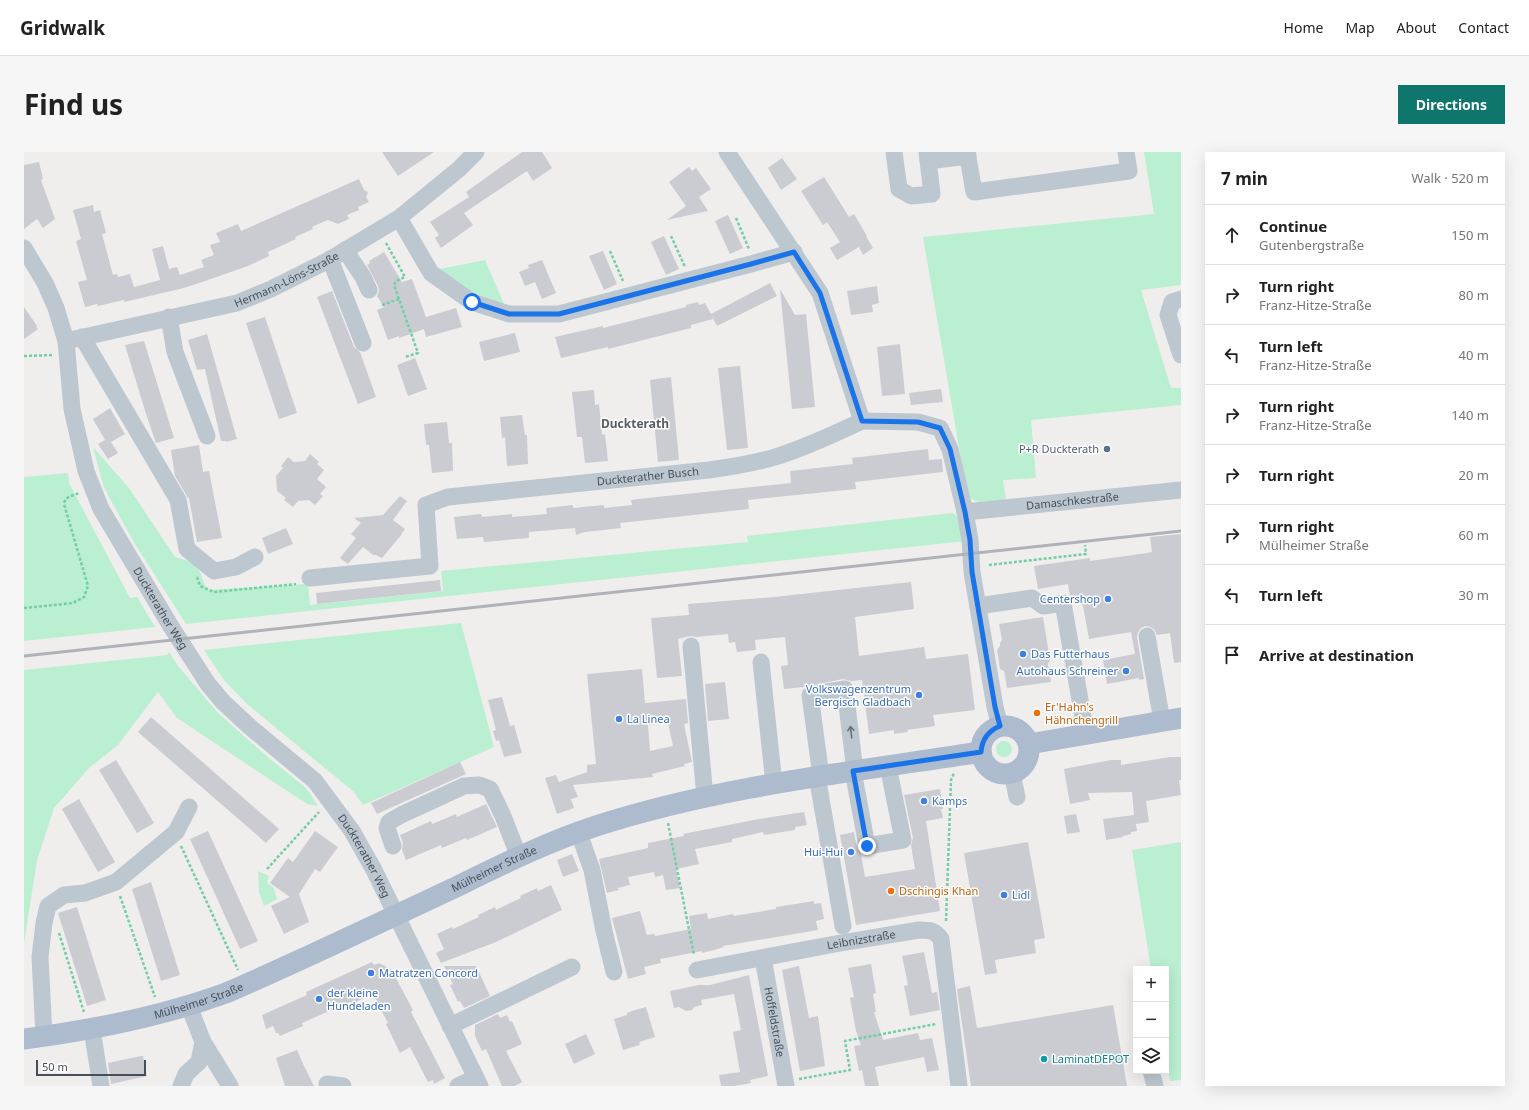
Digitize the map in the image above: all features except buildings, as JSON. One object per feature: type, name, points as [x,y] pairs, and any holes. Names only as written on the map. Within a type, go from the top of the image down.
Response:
[{"type":"main road","points":[[1029,744],[1171,720]]},
{"type":"main road","points":[[1000,726],[1015,727],[1026,737],[1029,744],[1030,751],[1024,765],[1019,770],[1012,773],[1004,774],[995,772],[988,767],[981,752],[984,739],[993,729],[1000,726]]},
{"type":"main road","name":"Mülheimer Straße","points":[[34,1037],[88,1020],[146,1018],[189,1006],[239,988],[519,857],[595,827],[665,806],[705,797],[819,776],[981,752]]},
{"type":"street","name":"Hermann-Löns-Straße","points":[[66,347],[82,337],[237,302],[271,289],[330,259],[399,218],[460,169],[476,152]]},
{"type":"street","points":[[727,152],[820,293],[862,421],[918,422],[940,428],[950,449],[965,512],[970,540],[972,572],[995,707],[1000,726]]},
{"type":"street","points":[[894,152],[899,189],[911,196],[932,194],[928,156],[968,154],[974,192],[1129,171],[1126,152]]},
{"type":"street","points":[[399,218],[431,274],[472,302],[509,314],[559,314],[755,264],[794,252]]},
{"type":"street","name":"Duckterather Weg","points":[[24,248],[45,283],[56,308],[66,347],[72,409],[86,471],[101,509],[188,655],[208,684],[223,702],[250,727],[315,781],[352,831],[363,850],[478,1082]]},
{"type":"street","points":[[345,250],[363,277],[369,290]]},
{"type":"street","points":[[330,259],[363,342]]},
{"type":"street","points":[[1181,299],[1172,302],[1168,315],[1181,355]]},
{"type":"street","points":[[169,317],[175,352],[207,436]]},
{"type":"street","points":[[82,337],[178,500],[187,549],[214,571],[236,567],[255,556]]},
{"type":"street","name":"Duckterather Busch","points":[[310,578],[430,566],[426,505],[448,498],[744,465],[775,457],[862,421]]},
{"type":"street","name":"Damaschkestraße","points":[[965,512],[1181,490]]},
{"type":"street","points":[[978,606],[1032,598],[1043,606],[1063,603],[1086,734]]},
{"type":"street","points":[[1147,636],[1171,720]]},
{"type":"street","points":[[691,646],[705,797]]},
{"type":"street","points":[[761,662],[774,784]]},
{"type":"street","points":[[843,926],[819,776],[810,695],[845,690],[854,771],[867,846],[903,840],[888,766]]},
{"type":"street","points":[[1012,773],[1017,797]]},
{"type":"street","points":[[393,846],[387,828],[389,822],[464,786],[479,785],[490,788],[519,857]]},
{"type":"street","points":[[34,1037],[40,957],[48,906],[64,895],[85,893],[116,882],[176,832],[189,807]]},
{"type":"street","points":[[578,833],[592,870],[614,972]]},
{"type":"street","name":"Leibnizstraße","points":[[697,970],[919,930],[931,930],[937,933]]},
{"type":"street","points":[[937,933],[941,939],[959,1086]]},
{"type":"street","name":"Hoffeldstraße","points":[[763,958],[785,1085]]},
{"type":"street","points":[[450,1026],[572,967]]},
{"type":"street","points":[[189,1006],[203,1042],[230,1086]]},
{"type":"street","points":[[88,1020],[101,1086]]},
{"type":"street","points":[[181,1086],[186,1074],[199,1062],[203,1042]]},
{"type":"street","points":[[1152,1074],[1155,1086]]},
{"type":"street","points":[[458,1086],[478,1082]]},
{"type":"path","points":[[736,218],[755,264]]},
{"type":"path","points":[[379,230],[405,277],[396,281],[394,285],[418,352],[405,357]]},
{"type":"path","points":[[671,236],[691,280]]},
{"type":"path","points":[[610,250],[629,296]]},
{"type":"path","points":[[382,305],[399,299]]},
{"type":"path","points":[[24,356],[66,347]]},
{"type":"path","points":[[24,608],[73,603],[84,597],[88,586],[64,501],[67,498],[93,489]]},
{"type":"path","points":[[989,565],[1086,554],[1085,545]]},
{"type":"path","points":[[937,933],[946,922],[951,780],[960,755]]},
{"type":"path","points":[[267,869],[274,859],[320,810],[332,802]]},
{"type":"path","points":[[665,806],[697,970]]},
{"type":"path","points":[[176,832],[235,963]]},
{"type":"path","points":[[116,882],[156,998]]},
{"type":"path","points":[[44,924],[57,925],[88,1020]]},
{"type":"path","points":[[785,1085],[791,1081],[850,1070],[845,1041],[950,1021]]},
{"type":"green space","points":[[1144,152],[1181,152],[1181,285],[1141,290],[1171,388],[1181,388],[1181,405],[1031,420],[1036,478],[1003,480],[1006,499],[990,502],[975,501],[967,494],[923,237],[1154,214]]},
{"type":"green space","points":[[485,260],[504,304],[467,290],[440,269]]},
{"type":"green space","points":[[93,447],[129,488],[175,557],[196,563],[207,590],[308,584],[310,605],[443,591],[441,571],[748,542],[747,536],[953,513],[960,519],[966,541],[186,624],[135,544],[109,497],[103,485]]},
{"type":"green space","points":[[68,473],[69,483],[130,598],[137,597],[155,627],[24,641],[24,477]]},
{"type":"green space","points":[[461,623],[494,747],[363,805],[354,792],[247,704],[224,680],[204,650]]},
{"type":"green space","points":[[169,652],[178,666],[218,713],[307,789],[318,806],[307,804],[177,718],[158,692],[118,745],[90,767],[54,808],[37,860],[24,943],[24,670],[167,655]]},
{"type":"green space","points":[[1001,741],[1007,741],[1012,746],[1010,755],[1007,757],[1001,757],[996,752],[996,746]]},
{"type":"green space","points":[[1181,842],[1181,1080],[1170,1081],[1169,1074],[1169,966],[1151,966],[1132,850]]},
{"type":"green space","points":[[258,871],[269,876],[267,883],[273,887],[277,899],[264,906],[259,892]]},
{"type":"railway","points":[[24,656],[1181,531]]},
{"type":"place","name":"P+R Duckterath","points":[[1107,449]]},
{"type":"place","name":"Centershop","points":[[1108,599]]},
{"type":"place","name":"Das Futterhaus","points":[[1023,654]]},
{"type":"place","name":"Autohaus Schreiner","points":[[1126,671]]},
{"type":"place","name":"Volkswagenzentrum Bergisch Gladbach","points":[[919,695]]},
{"type":"place","name":"Er'Hahn's Hähnchengrill","points":[[1037,713]]},
{"type":"place","name":"La Linea","points":[[619,719]]},
{"type":"place","name":"Kamps","points":[[924,801]]},
{"type":"place","name":"Hui-Hui","points":[[851,852]]},
{"type":"place","name":"Dschingis Khan","points":[[891,891]]},
{"type":"place","name":"Lidl","points":[[1004,895]]},
{"type":"place","name":"Matratzen Concord","points":[[371,973]]},
{"type":"place","name":"der kleine Hundeladen","points":[[319,999]]},
{"type":"place","name":"LaminatDEPOT","points":[[1044,1059]]},
{"type":"district","name":"Duckterath","points":[[635,424]]},
{"type":"route","points":[[472,302],[509,314],[559,314],[794,252],[820,293],[862,421],[918,422],[940,428],[950,449],[965,512],[970,540],[972,572],[995,707],[1000,726],[988,733],[984,739],[981,752],[853,771],[867,846]]}]
